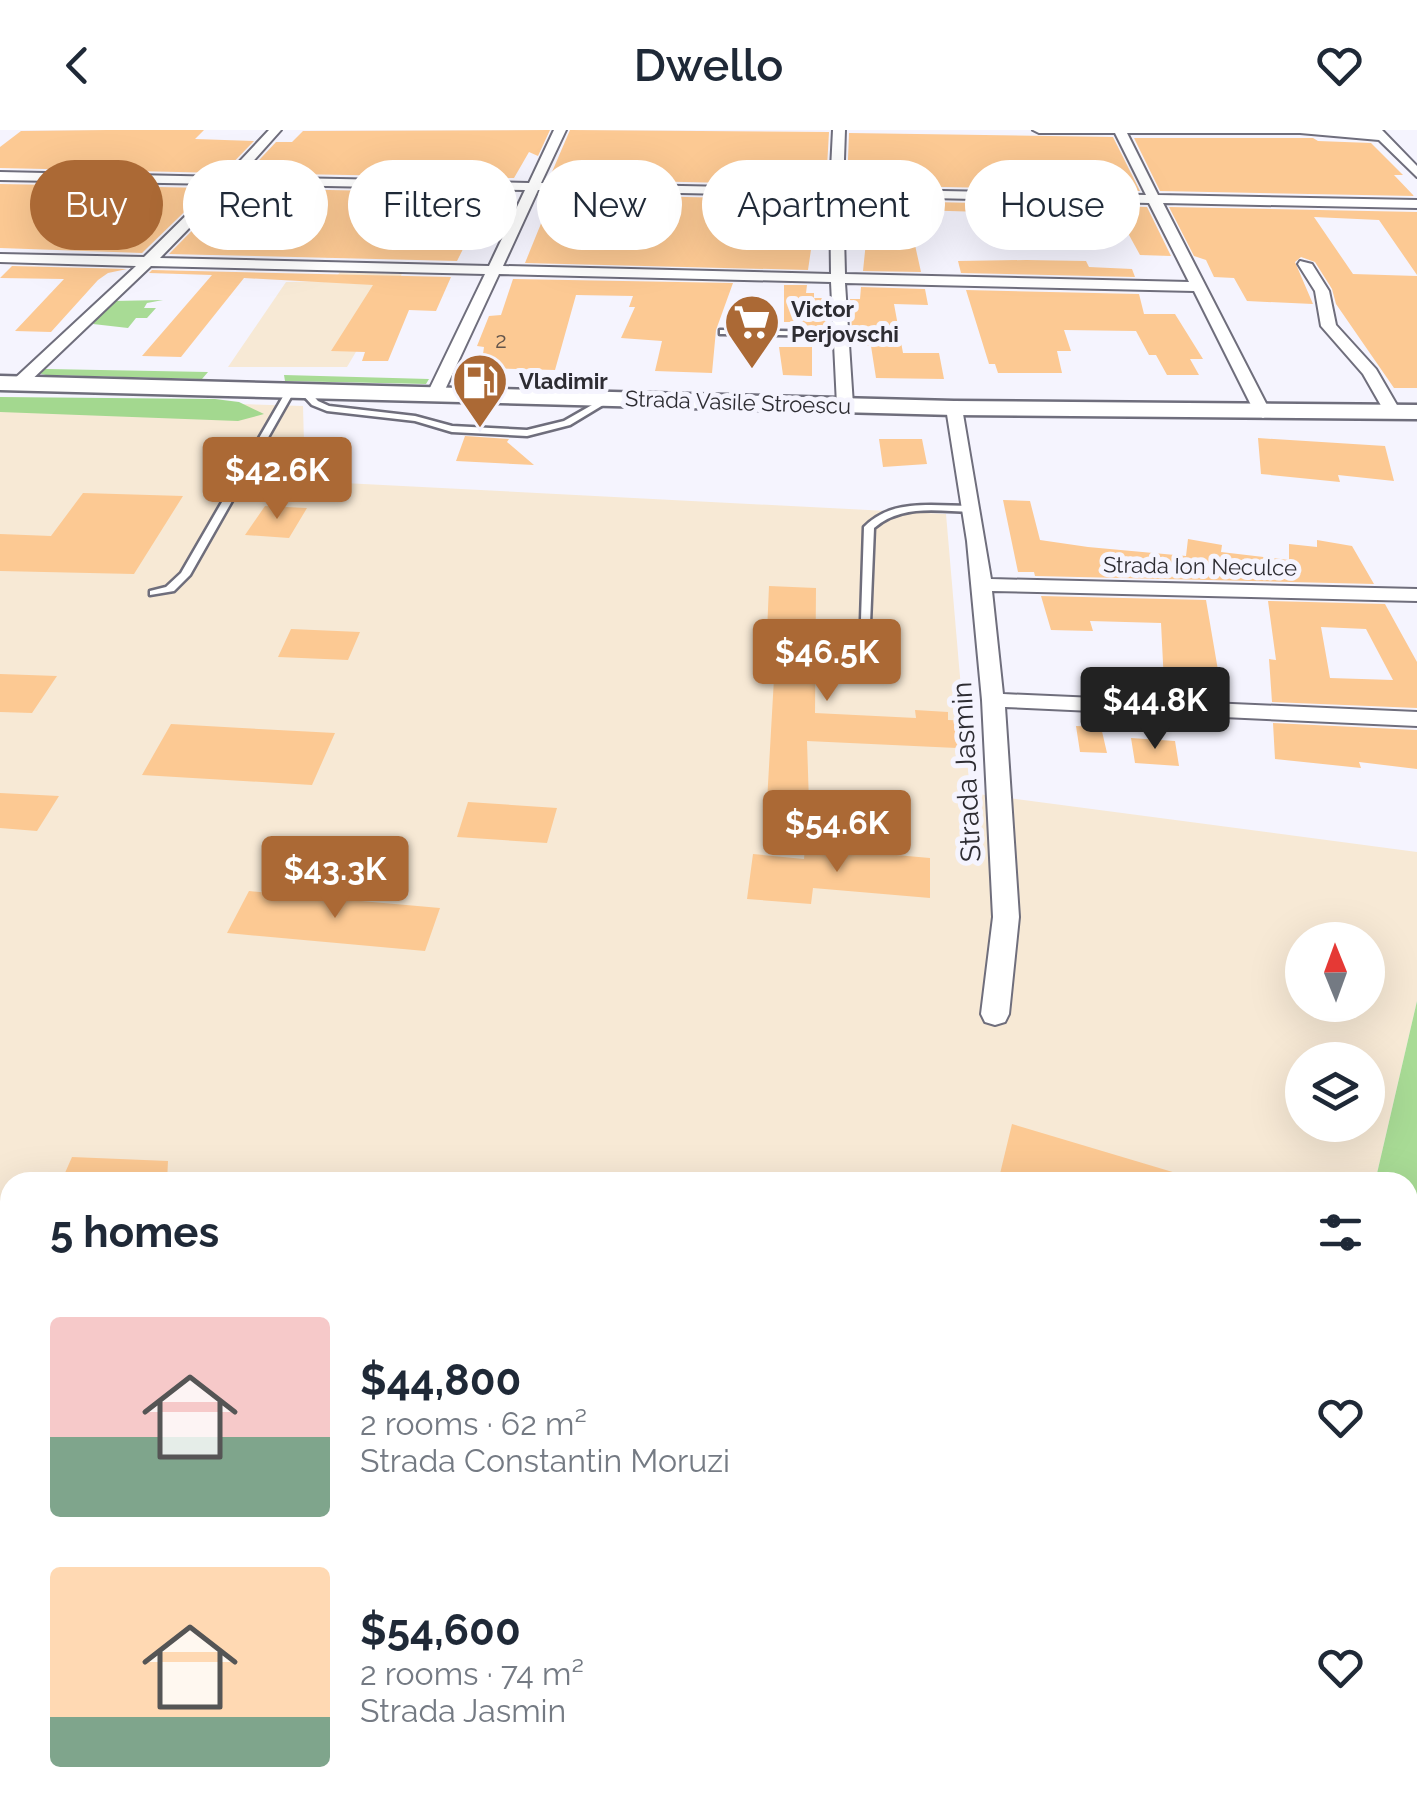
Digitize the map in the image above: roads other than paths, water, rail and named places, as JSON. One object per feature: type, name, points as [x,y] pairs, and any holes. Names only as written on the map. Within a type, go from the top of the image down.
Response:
[{"type":"main road","name":"Strada Vasile Stroescu","points":[[9,383],[845,406],[1405,412]]},
{"type":"street","points":[[248,160],[276,130]]},
{"type":"street","points":[[435,394],[560,130]]},
{"type":"street","points":[[837,160],[839,130]]},
{"type":"street","points":[[1039,130],[1300,130],[1405,139]]},
{"type":"street","points":[[1119,130],[1196,287],[1264,412]]},
{"type":"street","points":[[1378,135],[1417,173]]},
{"type":"street","points":[[0,176],[183,180]]},
{"type":"street","points":[[328,183],[702,191]]},
{"type":"street","points":[[945,196],[1417,204]]},
{"type":"street","points":[[9,383],[183,226]]},
{"type":"street","points":[[835,250],[845,406]]},
{"type":"street","points":[[0,258],[1196,287]]},
{"type":"street","points":[[1305,264],[1322,292],[1330,326],[1405,412]]},
{"type":"street","name":"Strada Jasmin","points":[[954,408],[972,509],[993,700],[1006,916],[995,1014]]},
{"type":"street","name":"Strada Ion Neculce","points":[[981,585],[1417,595]]},
{"type":"street","points":[[993,700],[1417,719]]},
{"type":"lane","points":[[723,332],[840,334]]},
{"type":"lane","points":[[154,593],[170,589],[185,575],[297,390],[327,408],[415,419],[452,429],[527,433],[567,422],[608,399]]},
{"type":"lane","points":[[864,648],[869,527],[880,515],[899,508],[972,509]]},
{"type":"place","name":"Victor Perjovschi","points":[[752,371]]},
{"type":"place","name":"Vladimir","points":[[480,430]]}]
